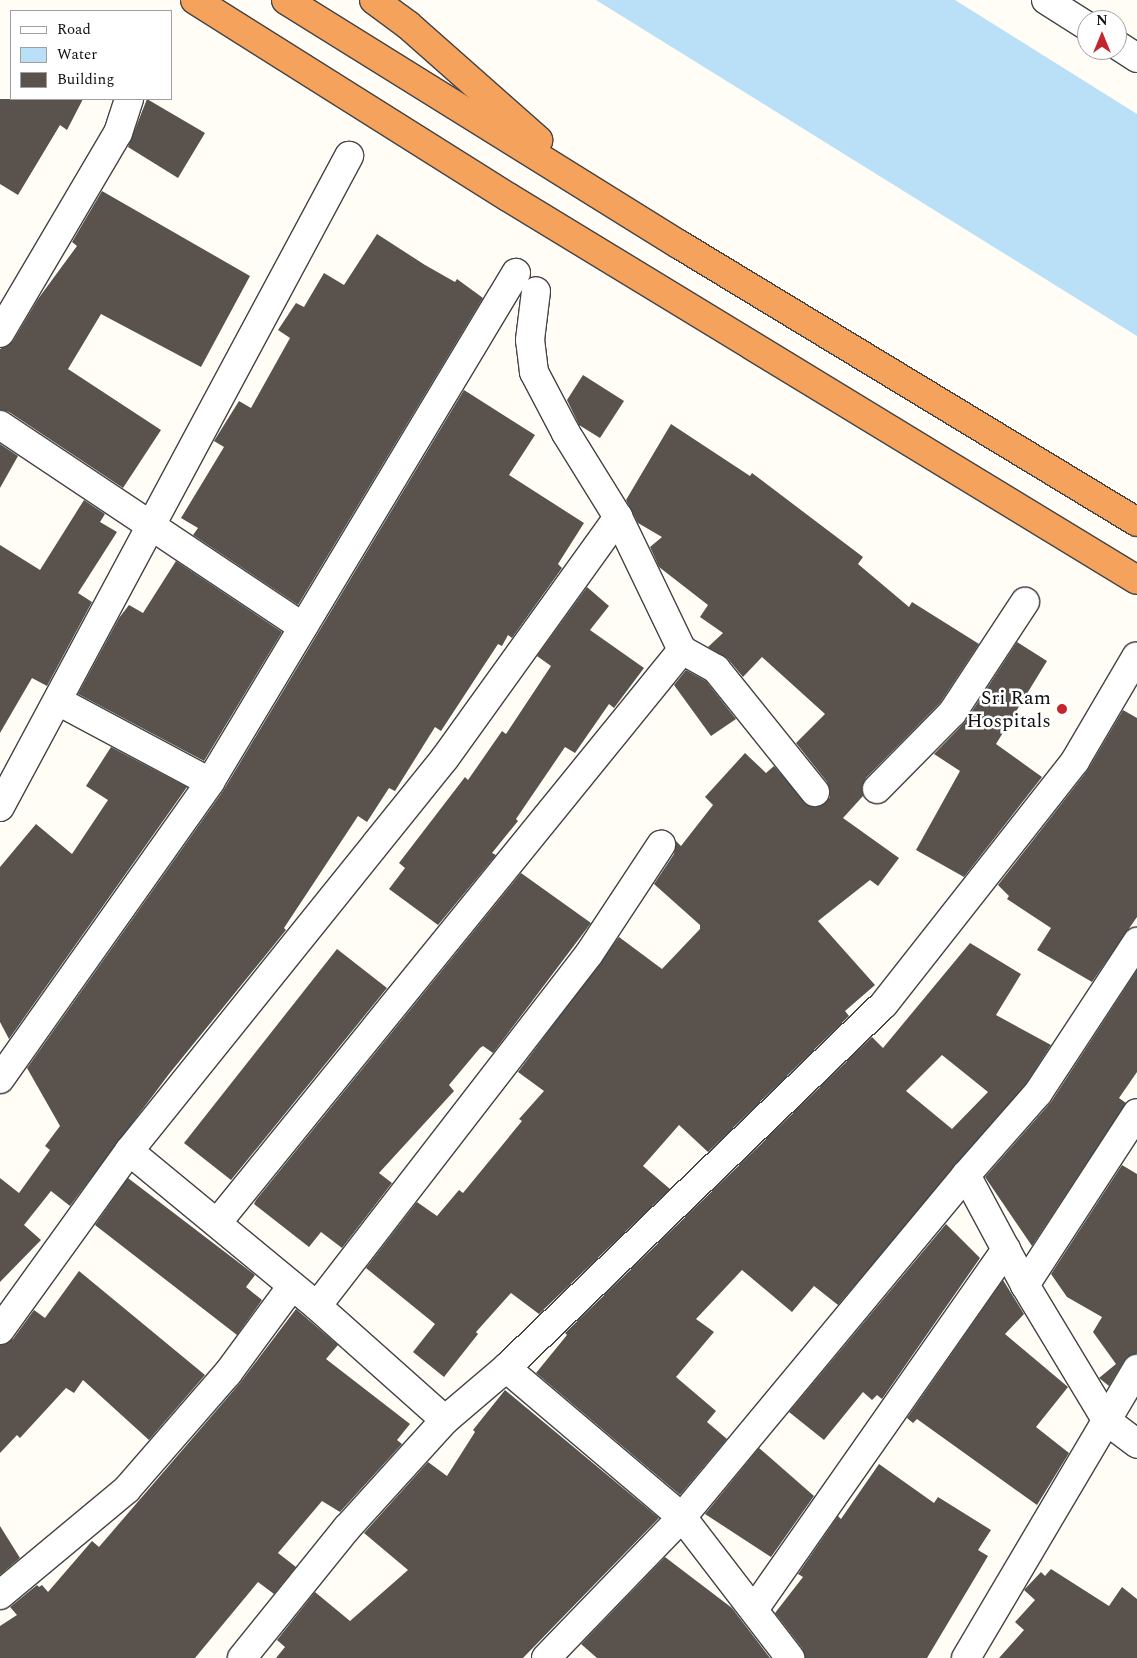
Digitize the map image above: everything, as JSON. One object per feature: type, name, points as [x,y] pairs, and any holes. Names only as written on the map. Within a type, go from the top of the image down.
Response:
[{"type":"highway","points":[[195,0],[508,197],[1137,580]]},
{"type":"highway","points":[[286,0],[595,190],[680,245],[1137,522]]},
{"type":"highway","points":[[374,0],[408,25],[595,190]]},
{"type":"street","points":[[1046,0],[1077,20]]},
{"type":"street","points":[[0,333],[118,133],[129,100]]},
{"type":"street","points":[[0,806],[153,526],[349,156]]},
{"type":"street","points":[[0,1079],[210,782],[303,627],[526,282],[534,372],[618,517],[682,650],[716,669],[815,792]]},
{"type":"street","points":[[0,425],[303,627]]},
{"type":"street","points":[[0,1330],[129,1151],[446,758],[618,517]]},
{"type":"street","points":[[877,789],[952,713],[1025,602]]},
{"type":"street","points":[[217,1223],[682,650]]},
{"type":"street","points":[[242,1658],[347,1528],[446,1420],[506,1368],[884,1004],[1075,761],[1136,657]]},
{"type":"street","points":[[58,701],[210,782]]},
{"type":"street","points":[[317,1306],[588,954],[661,845]]},
{"type":"street","points":[[546,1658],[682,1517],[966,1175],[1038,1093],[1137,942]]},
{"type":"street","points":[[1025,1285],[1137,1113]]},
{"type":"street","points":[[129,1151],[317,1306],[446,1420]]},
{"type":"street","points":[[966,1175],[1025,1285],[1107,1421],[1137,1444]]},
{"type":"street","points":[[755,1608],[1006,1249]]},
{"type":"street","points":[[0,1595],[127,1489],[228,1374],[292,1286]]},
{"type":"street","points":[[506,1368],[682,1517],[755,1608],[790,1658]]},
{"type":"street","points":[[966,1658],[1137,1369]]},
{"type":"water","points":[[596,0],[955,0],[1137,114],[1137,336]]},
{"type":"building","points":[[0,99],[82,100],[67,130],[60,125],[18,195],[0,184]]},
{"type":"building","points":[[147,100],[205,133],[178,178],[128,147]]},
{"type":"building","points":[[102,191],[250,276],[201,367],[101,314],[68,369],[161,430],[123,488],[9,412],[0,410],[0,349],[13,341],[38,299],[77,246],[72,242]]},
{"type":"building","points":[[377,234],[455,282],[457,279],[483,298],[298,605],[193,535],[198,528],[181,518],[224,447],[214,441],[239,401],[251,408],[290,338],[278,330],[296,303],[304,307],[324,273],[344,285]]},
{"type":"building","points":[[583,375],[624,401],[600,438],[579,425],[567,400]]},
{"type":"building","points":[[464,390],[535,435],[509,475],[584,523],[558,564],[562,568],[512,638],[508,635],[502,646],[498,644],[441,731],[435,727],[395,791],[389,788],[367,822],[358,816],[284,928],[286,930],[169,1074],[70,1206],[51,1191],[24,1225],[41,1240],[0,1282],[0,1178],[19,1193],[50,1150],[45,1146],[60,1126],[27,1068],[223,791]]},
{"type":"building","points":[[671,424],[750,476],[752,473],[863,557],[858,564],[909,607],[912,602],[979,644],[940,703],[866,778],[862,786],[863,796],[843,818],[899,858],[878,886],[870,880],[818,921],[875,985],[845,1011],[849,1016],[708,1152],[679,1125],[643,1166],[670,1189],[539,1314],[511,1293],[476,1332],[478,1334],[444,1377],[413,1352],[435,1324],[366,1268],[417,1202],[437,1216],[459,1190],[463,1193],[522,1121],[519,1119],[544,1091],[518,1072],[619,937],[662,969],[700,929],[700,925],[654,884],[674,854],[676,841],[681,846],[713,805],[705,797],[745,753],[766,773],[774,766],[809,806],[824,804],[830,797],[827,782],[796,743],[825,714],[762,657],[743,677],[728,659],[708,647],[723,633],[700,617],[708,605],[659,567],[650,547],[662,537],[638,523],[626,500]]},
{"type":"building","points":[[0,444],[18,456],[0,488]]},
{"type":"building","points":[[84,500],[105,514],[100,522],[117,532],[78,593],[92,602],[47,686],[32,678],[0,733],[0,545],[40,570]]},
{"type":"building","points":[[176,561],[282,632],[204,761],[78,694],[119,618],[129,605],[143,613]]},
{"type":"building","points":[[587,587],[609,606],[590,630],[644,668],[614,708],[609,704],[575,753],[565,747],[516,819],[518,821],[492,853],[496,855],[438,925],[389,889],[405,868],[399,863],[465,777],[468,780],[502,731],[506,734],[551,666],[537,656]]},
{"type":"building","points":[[1017,642],[1047,661],[996,744],[1042,777],[964,877],[916,850],[960,771],[934,754],[965,722]]},
{"type":"building","points":[[686,670],[706,681],[736,719],[711,736],[674,685]]},
{"type":"building","points":[[1123,710],[1137,718],[1137,917],[1092,982],[1037,950],[1051,928],[1007,899],[1009,896],[998,885],[1087,771]]},
{"type":"building","points":[[111,747],[187,787],[9,1039],[0,1022],[0,867],[36,824],[72,854],[108,800],[86,786]]},
{"type":"building","points":[[521,873],[591,923],[493,1053],[483,1046],[480,1048],[449,1085],[454,1091],[379,1173],[392,1183],[342,1248],[321,1232],[309,1247],[254,1204],[256,1200]]},
{"type":"building","points":[[970,943],[1021,974],[996,1015],[1051,1045],[1026,1084],[838,1305],[814,1286],[792,1312],[742,1270],[696,1319],[714,1332],[676,1377],[716,1411],[707,1422],[727,1439],[680,1495],[536,1373],[567,1335],[565,1333],[872,1037],[883,1048]],"holes":[[[942,1055],[988,1092],[952,1129],[906,1091]]]},
{"type":"building","points":[[337,949],[387,988],[231,1180],[184,1143]]},
{"type":"building","points":[[1137,970],[1137,1072],[1119,1098],[1126,1103],[1032,1246],[985,1177],[1051,1102]]},
{"type":"building","points":[[1122,1165],[1137,1174],[1137,1353],[1124,1361],[1109,1386],[1099,1378],[1116,1364],[1093,1332],[1102,1317],[1067,1297],[1051,1274]]},
{"type":"building","points":[[128,1178],[255,1275],[246,1287],[262,1300],[237,1335],[95,1225]]},
{"type":"building","points":[[946,1224],[980,1258],[882,1399],[877,1395],[872,1400],[863,1392],[824,1440],[789,1412]]},
{"type":"building","points":[[79,1271],[205,1375],[149,1440],[83,1380],[74,1393],[66,1388],[20,1438],[17,1435],[0,1453],[0,1345],[13,1339],[34,1310],[45,1318]]},
{"type":"building","points":[[1003,1280],[1024,1314],[1005,1334],[1068,1387],[1036,1427],[1069,1453],[1037,1505],[917,1419],[913,1423],[907,1418]]},
{"type":"building","points":[[296,1309],[338,1345],[326,1359],[410,1424],[397,1440],[402,1444],[340,1512],[322,1501],[278,1553],[296,1567],[274,1594],[258,1582],[195,1658],[0,1658],[0,1626],[17,1615],[10,1607],[37,1585],[39,1587],[42,1585],[48,1592],[92,1541],[99,1547],[240,1383]]},
{"type":"building","points":[[505,1390],[659,1518],[523,1658],[276,1658],[285,1647],[277,1640],[315,1592],[350,1621],[408,1570],[364,1533],[428,1462],[447,1476],[475,1432],[473,1430]]},
{"type":"building","points":[[759,1448],[814,1496],[771,1557],[705,1514]]},
{"type":"building","points":[[879,1464],[934,1503],[938,1497],[991,1530],[978,1550],[988,1556],[927,1658],[805,1658],[802,1648],[775,1613],[803,1577],[798,1574],[838,1516],[841,1519]]},
{"type":"building","points":[[0,1526],[20,1558],[0,1575]]},
{"type":"building","points":[[665,1557],[732,1608],[770,1658],[597,1658],[581,1644]]},
{"type":"building","points":[[1051,1569],[1109,1606],[1122,1587],[1137,1599],[1137,1658],[999,1658],[1024,1630],[1015,1622],[1035,1600],[1024,1590],[1041,1572],[1045,1576]]},
{"type":"place","name":"Sri Ram Hospitals","points":[[1062,709]]}]
